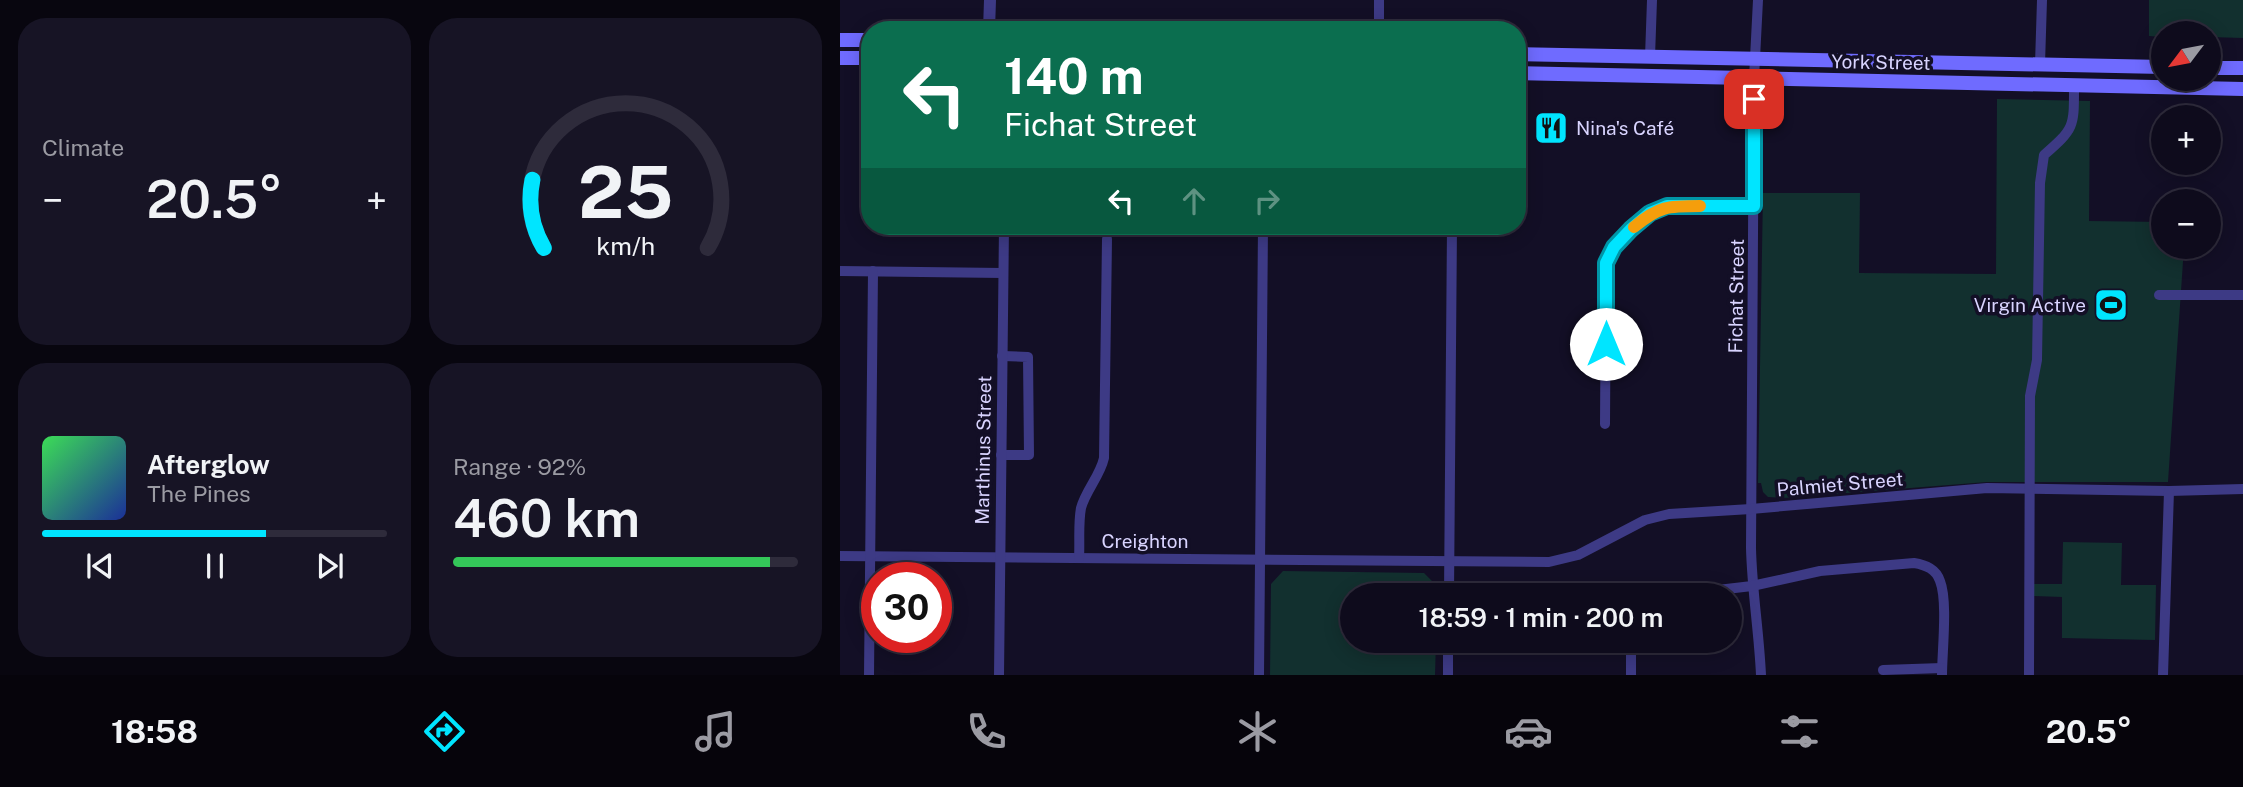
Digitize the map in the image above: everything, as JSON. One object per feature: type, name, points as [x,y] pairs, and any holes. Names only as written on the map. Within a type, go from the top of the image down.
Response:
[{"type":"main road","points":[[840,40],[861,40]]},
{"type":"main road","name":"York Street","points":[[1526,54],[2151,67]]},
{"type":"main road","points":[[840,58],[861,58]]},
{"type":"main road","points":[[2221,68],[2243,68]]},
{"type":"main road","name":"York Street","points":[[1526,73],[2243,89]]},
{"type":"street","points":[[989,21],[990,0]]},
{"type":"street","points":[[1379,0],[1379,21]]},
{"type":"street","points":[[1650,57],[1652,0]]},
{"type":"street","name":"Fichat Street","points":[[1758,0],[1754,78],[1751,509],[1752,586],[1759,630],[1761,675]]},
{"type":"street","points":[[2040,64],[2042,0]]},
{"type":"street","points":[[2029,675],[2030,396],[2037,360],[2041,164],[2044,155],[2061,142],[2071,127],[2074,85]]},
{"type":"street","points":[[1605,424],[1606,263],[1614,247],[1650,213],[1667,206],[1754,206]]},
{"type":"street","name":"Marthinus Street","points":[[999,675],[1003,235]]},
{"type":"street","points":[[1259,675],[1263,235]]},
{"type":"street","points":[[1449,583],[1452,235]]},
{"type":"street","points":[[1079,558],[1081,509],[1104,458],[1107,239]]},
{"type":"street","points":[[840,271],[1003,273]]},
{"type":"street","points":[[869,675],[873,271]]},
{"type":"street","points":[[2159,295],[2243,295]]},
{"type":"street","points":[[1001,454],[1029,455],[1028,357],[1002,356]]},
{"type":"street","name":"Palmiet Street","points":[[1449,561],[1563,560],[1645,520],[1661,515],[1987,488],[2169,491],[2243,489]]},
{"type":"street","points":[[2163,675],[2169,491]]},
{"type":"street","name":"Creighton","points":[[840,556],[1449,561]]},
{"type":"street","points":[[1742,587],[1820,571],[1914,563],[1924,565],[1934,571],[1941,585],[1942,671],[1883,670]]},
{"type":"street","points":[[1448,653],[1448,675]]},
{"type":"street","points":[[1630,653],[1631,675]]},
{"type":"green space","points":[[2149,0],[2243,0],[2243,38],[2221,37],[2221,21],[2151,21],[2149,36]]},
{"type":"green space","points":[[1997,99],[2090,101],[2089,221],[2151,222],[2151,259],[2183,259],[2168,482],[1987,482],[1783,498],[1768,497],[1763,492],[1761,483],[1758,483],[1763,193],[1860,193],[1859,273],[1996,274]]},
{"type":"green space","points":[[2063,542],[2122,543],[2121,585],[2156,585],[2155,640],[2062,638],[2062,597],[2034,596],[2034,584],[2062,584]]},
{"type":"green space","points":[[1283,571],[1424,573],[1434,583],[1340,583],[1340,653],[1436,653],[1435,675],[1270,675],[1271,584]]},
{"type":"slow traffic","points":[[1634,227],[1650,213],[1667,206],[1700,206]]},
{"type":"place","name":"Nina's Café","points":[[1551,128]]},
{"type":"place","name":"Virgin Active","points":[[2111,305]]},
{"type":"route","points":[[1606,344],[1606,263],[1614,247],[1631,229],[1650,213],[1667,206],[1754,206],[1754,99]]}]
